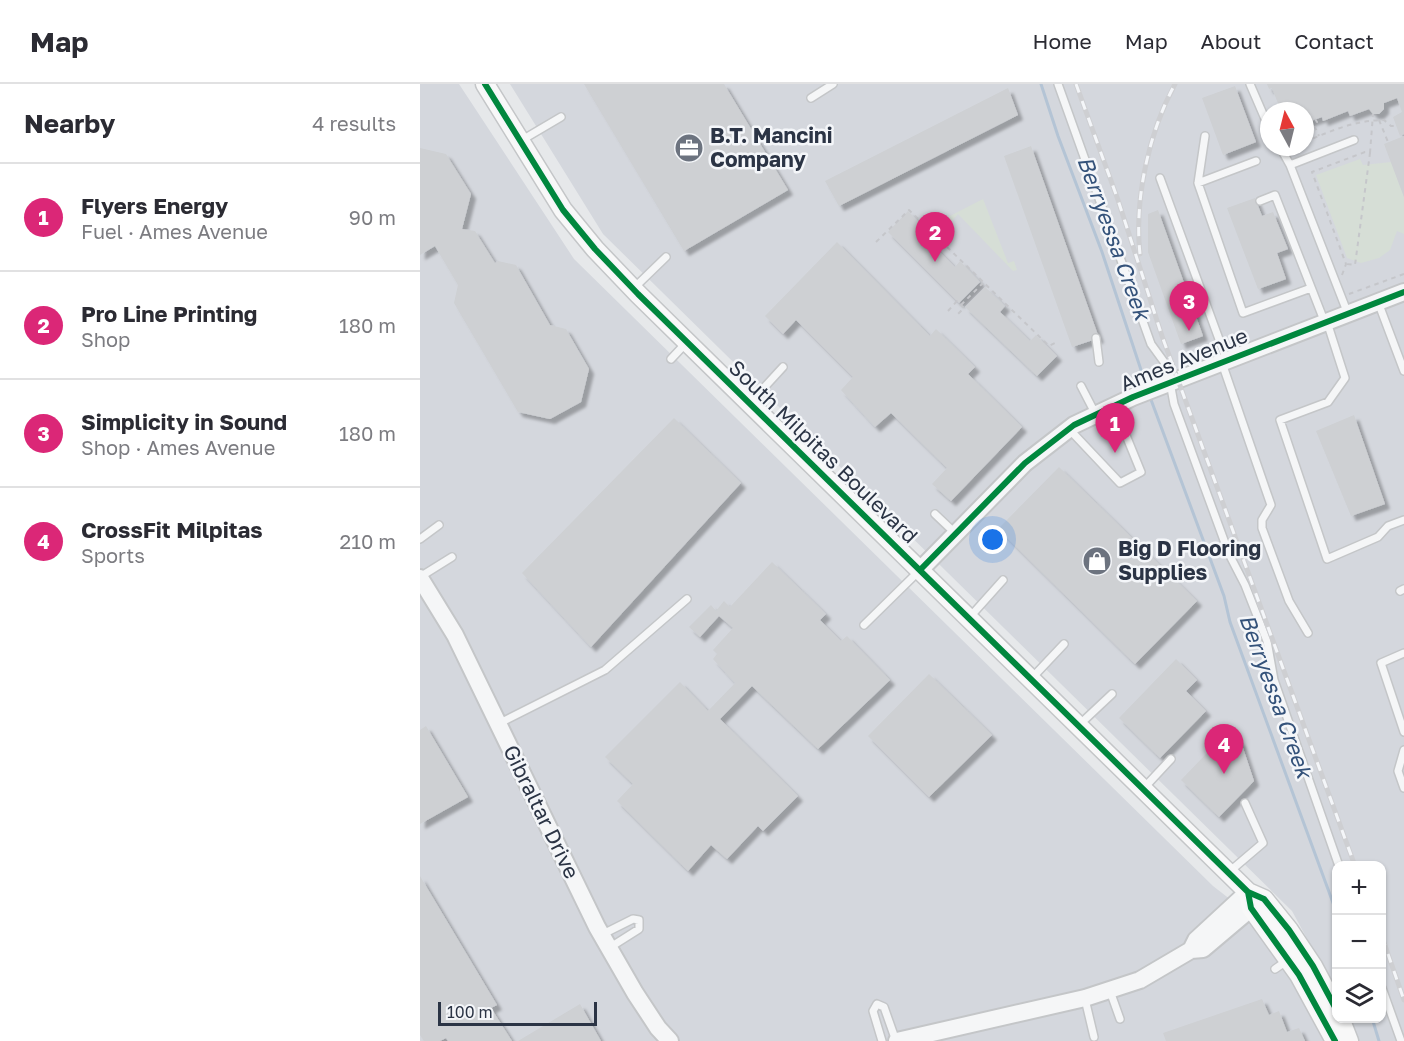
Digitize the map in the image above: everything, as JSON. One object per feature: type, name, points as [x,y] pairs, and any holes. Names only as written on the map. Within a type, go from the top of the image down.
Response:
[{"type":"main road","name":"South Milpitas Boulevard","points":[[485,84],[562,210],[595,249],[633,289],[1229,872],[1301,947],[1332,1002]]},
{"type":"main road","name":"South Milpitas Boulevard","points":[[1254,900],[1282,964],[1318,1007],[1335,1041]]},
{"type":"main road","points":[[1342,1023],[1349,1041]]},
{"type":"street","name":"Ames Avenue","points":[[920,570],[1025,463],[1069,429],[1133,397],[1404,292]]},
{"type":"street","name":"Gibraltar Drive","points":[[420,577],[455,635],[605,942],[647,1011],[670,1041]]},
{"type":"street","points":[[896,1041],[931,1037],[1110,992],[1140,980],[1191,950],[1196,940],[1254,900]]},
{"type":"lane","points":[[811,98],[833,84]]},
{"type":"lane","points":[[1058,84],[1151,344],[1167,366],[1168,383],[1174,404],[1229,554],[1245,585],[1267,641],[1274,680],[1337,861]]},
{"type":"lane","points":[[1250,84],[1260,107]]},
{"type":"lane","points":[[520,142],[561,117]]},
{"type":"lane","points":[[1205,136],[1198,183],[1243,313],[1311,288]]},
{"type":"lane","points":[[1290,165],[1354,140]]},
{"type":"lane","points":[[1285,156],[1347,314]]},
{"type":"lane","points":[[1198,183],[1256,161]]},
{"type":"lane","points":[[1160,178],[1271,505],[1262,520],[1262,528],[1289,601],[1308,633]]},
{"type":"lane","points":[[1260,201],[1275,195],[1326,322],[1345,378],[1328,402],[1280,420],[1327,559],[1378,537],[1388,526],[1404,520]]},
{"type":"lane","points":[[633,289],[666,257]]},
{"type":"lane","points":[[1378,302],[1404,371]]},
{"type":"lane","points":[[1096,338],[1099,362]]},
{"type":"lane","points":[[671,359],[687,342]]},
{"type":"lane","points":[[750,403],[783,367]]},
{"type":"lane","points":[[1081,386],[1096,414]]},
{"type":"lane","points":[[1069,429],[1120,483],[1141,472],[1114,406]]},
{"type":"lane","points":[[935,514],[956,534]]},
{"type":"lane","points":[[420,539],[440,525]]},
{"type":"lane","points":[[420,577],[453,557]]},
{"type":"lane","points":[[864,625],[920,570]]},
{"type":"lane","points":[[969,618],[1003,580]]},
{"type":"lane","points":[[498,724],[605,670],[687,599]]},
{"type":"lane","points":[[1031,679],[1064,644]]},
{"type":"lane","points":[[1404,653],[1380,663],[1404,732]]},
{"type":"lane","points":[[1079,725],[1112,694]]},
{"type":"lane","points":[[1404,750],[1398,771],[1404,788]]},
{"type":"lane","points":[[1143,789],[1171,759]]},
{"type":"lane","points":[[1229,872],[1263,843],[1245,803]]},
{"type":"lane","points":[[633,919],[639,920],[639,929],[605,942],[633,919]]},
{"type":"lane","points":[[1110,992],[1120,1019]]},
{"type":"lane","points":[[1085,998],[1094,1037]]},
{"type":"lane","points":[[1386,999],[1401,1041]]},
{"type":"lane","points":[[882,1041],[873,1011],[877,1004],[884,1007],[896,1041]]},
{"type":"path","points":[[1346,264],[1355,265],[1373,114]]},
{"type":"path","points":[[1315,119],[1317,122],[1314,125],[1319,136]]},
{"type":"path","points":[[1314,138],[1334,130],[1372,120],[1384,120],[1391,126],[1396,126]]},
{"type":"path","points":[[1379,120],[1388,142]]},
{"type":"path","points":[[1341,276],[1346,264],[1312,172],[1365,152],[1370,153]]},
{"type":"path","points":[[876,242],[909,210],[1049,346],[1057,342]]},
{"type":"path","points":[[1341,298],[1404,274]]},
{"type":"path","points":[[961,305],[983,283]]},
{"type":"path","points":[[1345,285],[1349,294]]},
{"type":"path","points":[[948,311],[957,301],[964,308],[955,317]]},
{"type":"shaded area","points":[[420,84],[459,84],[574,259],[1213,886],[1280,938],[1329,1041],[420,1041]]},
{"type":"shaded area","points":[[510,84],[1404,84],[1404,1041],[1357,1041],[1350,1023],[1386,1023],[1386,861],[1332,861],[1332,985],[1292,911],[603,234]]},
{"type":"shaded area","points":[[1360,159],[1363,165],[1391,162],[1404,197],[1404,234],[1397,231],[1390,250],[1379,258],[1361,263],[1347,258],[1316,175]]},
{"type":"shaded area","points":[[983,199],[1008,263],[1014,261],[1017,270],[1013,271],[958,214],[952,221],[948,217]]},
{"type":"building","points":[[584,84],[724,84],[788,190],[684,251]]},
{"type":"building","points":[[1267,84],[1404,84],[1404,134],[1400,136],[1393,117],[1402,112],[1397,98],[1384,103],[1384,109],[1379,114],[1373,114],[1369,109],[1350,116],[1348,111],[1323,121],[1322,117],[1314,120],[1314,102],[1277,102],[1272,88],[1269,89]]},
{"type":"building","points":[[1235,86],[1256,142],[1223,155],[1202,98]]},
{"type":"building","points":[[1008,88],[1018,115],[839,206],[825,181]]},
{"type":"building","points":[[1404,136],[1404,197],[1384,144]]},
{"type":"building","points":[[1031,146],[1099,338],[1072,347],[1004,156]]},
{"type":"building","points":[[420,148],[446,154],[471,194],[462,229],[475,231],[495,263],[498,261],[516,265],[550,325],[566,329],[589,369],[581,402],[550,419],[518,412],[454,303],[458,285],[435,246],[420,255]]},
{"type":"building","points":[[1255,198],[1262,216],[1273,212],[1288,249],[1277,253],[1286,279],[1258,289],[1227,208]]},
{"type":"building","points":[[1158,210],[1203,336],[1181,344],[1148,252],[1148,214]]},
{"type":"building","points":[[908,211],[929,232],[924,236],[955,267],[960,261],[980,282],[959,303],[888,232]]},
{"type":"building","points":[[837,242],[930,336],[936,329],[975,367],[968,374],[1022,427],[951,501],[932,484],[947,468],[891,413],[875,427],[841,390],[853,377],[796,320],[783,334],[765,316]]},
{"type":"building","points":[[985,287],[1005,306],[1000,312],[1030,341],[1036,335],[1057,356],[1037,376],[965,307]]},
{"type":"building","points":[[1354,415],[1385,504],[1351,516],[1316,431]]},
{"type":"building","points":[[674,418],[741,483],[591,647],[522,573]]},
{"type":"building","points":[[1059,467],[1197,601],[1135,664],[998,529]]},
{"type":"building","points":[[772,562],[826,614],[820,620],[841,641],[847,636],[890,680],[818,749],[752,686],[720,719],[798,796],[763,831],[758,826],[727,859],[711,845],[688,871],[617,801],[633,784],[605,757],[680,682],[708,711],[735,683],[713,659],[717,654],[713,650],[733,628],[719,616],[700,637],[689,627],[711,605],[716,611],[724,601],[730,607]]},
{"type":"building","points":[[1176,659],[1197,680],[1186,691],[1206,711],[1160,758],[1119,718]]},
{"type":"building","points":[[929,674],[992,735],[929,797],[868,736]]},
{"type":"building","points":[[426,726],[468,797],[420,824],[420,730]]},
{"type":"building","points":[[1229,730],[1241,742],[1254,781],[1219,817],[1181,780]]},
{"type":"building","points":[[420,876],[497,1005],[491,1008],[512,1041],[448,1041],[446,1038],[440,1041],[424,1041],[420,1035]]},
{"type":"building","points":[[1262,999],[1269,1015],[1279,1011],[1287,1032],[1299,1028],[1305,1041],[1166,1041],[1163,1033]]},
{"type":"building","points":[[580,1004],[601,1041],[518,1041]]},
{"type":"waterway","name":"Berryessa Creek","points":[[1041,84],[1102,252],[1146,385]]},
{"type":"waterway","name":"Berryessa Creek","points":[[1150,397],[1224,596],[1230,622],[1332,900]]},
{"type":"waterway","name":"Berryessa Creek","points":[[1374,1023],[1379,1041]]},
{"type":"railway","points":[[1076,84],[1118,200],[1162,336],[1353,861]]},
{"type":"railway","points":[[1140,254],[1139,211],[1146,166],[1158,123],[1175,84]]},
{"type":"railway","points":[[1386,948],[1404,1000]]},
{"type":"cycle path","points":[[485,84],[563,210],[595,249],[638,294],[1248,892],[1264,899],[1289,930],[1313,966],[1332,1002]]},
{"type":"cycle path","points":[[920,570],[1025,463],[1074,425],[1133,397],[1404,292]]},
{"type":"cycle path","points":[[1248,892],[1251,908],[1299,975],[1335,1041]]},
{"type":"place","name":"B.T. Mancini Company","points":[[689,148]]},
{"type":"place","name":"Pro Line Printing","points":[[935,262]]},
{"type":"place","name":"Simplicity in Sound","points":[[1189,331]]},
{"type":"place","name":"Flyers Energy","points":[[1115,453]]},
{"type":"place","name":"Big D Flooring Supplies","points":[[1097,561]]},
{"type":"place","name":"CrossFit Milpitas","points":[[1224,774]]}]
